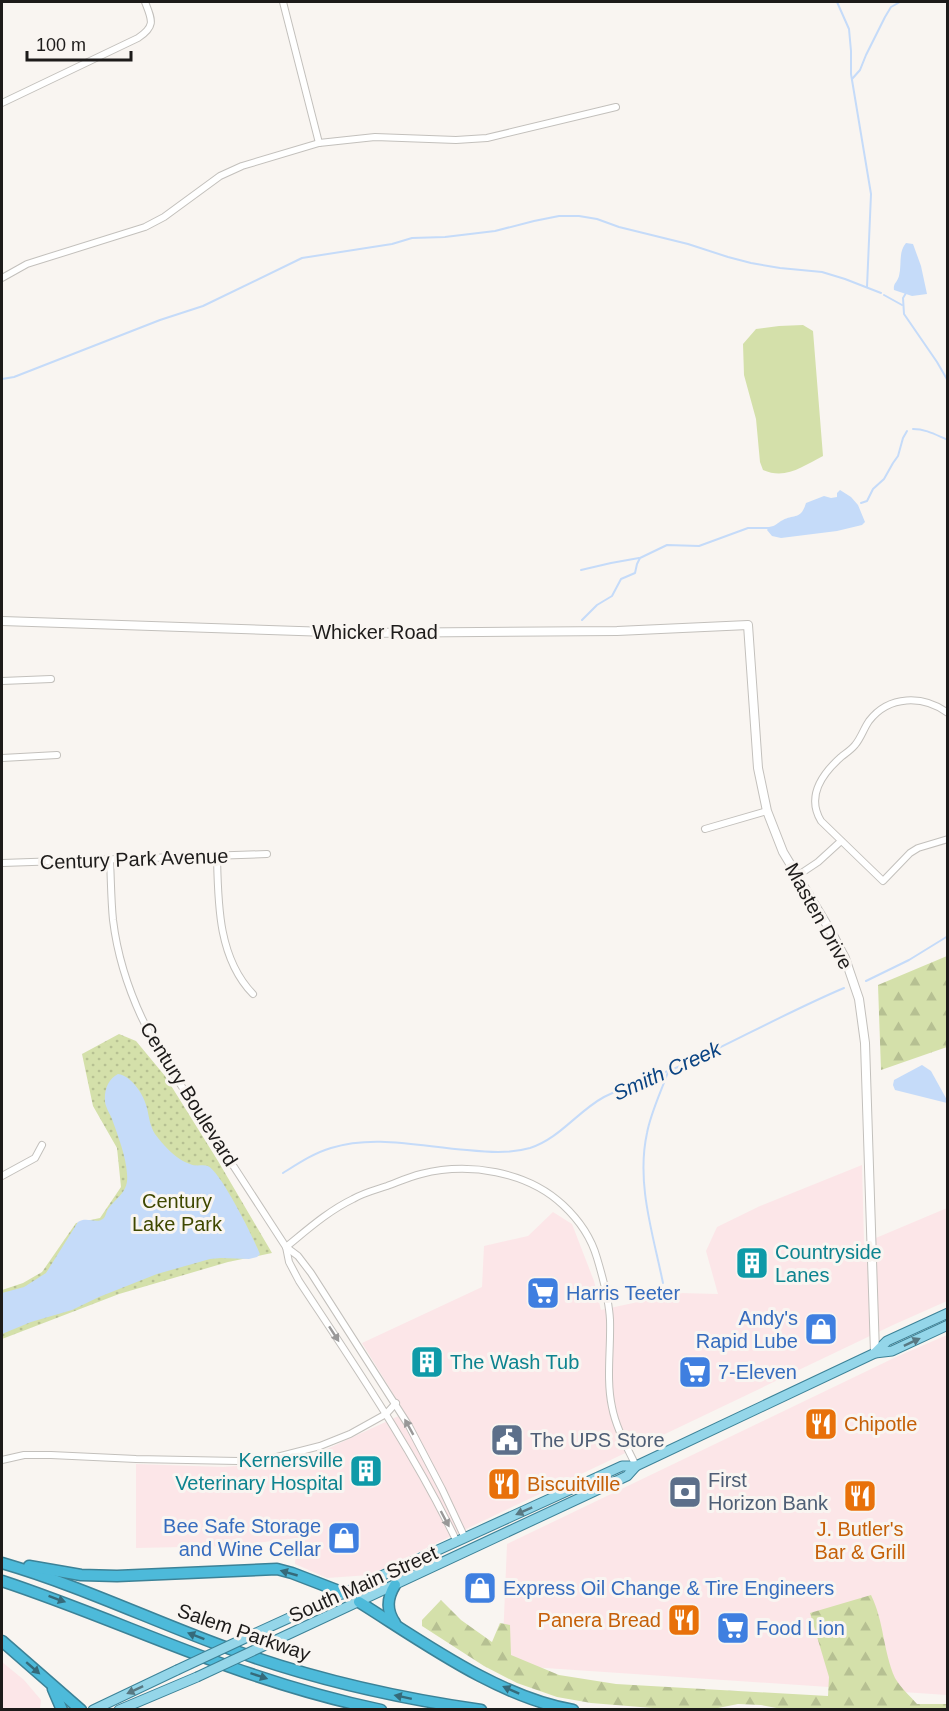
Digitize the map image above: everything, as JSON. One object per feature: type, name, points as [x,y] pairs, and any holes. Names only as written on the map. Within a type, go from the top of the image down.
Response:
[{"type":"highway","points":[[2,1562],[98,1576],[277,1569],[344,1593]]},
{"type":"highway","name":"Salem Parkway","points":[[2,1562],[80,1589],[206,1640],[269,1662],[376,1691],[481,1710]]},
{"type":"highway","name":"Salem Parkway","points":[[2,1581],[73,1605],[254,1675],[381,1710]]},
{"type":"highway","points":[[395,1585],[390,1593],[388,1608],[397,1626]]},
{"type":"highway","points":[[359,1602],[446,1656],[497,1684],[539,1702],[573,1710]]},
{"type":"highway","points":[[2,1641],[81,1710]]},
{"type":"highway","points":[[50,1683],[62,1710]]},
{"type":"main road","name":"South Main Street","points":[[120,1710],[197,1677],[627,1476],[636,1466],[874,1353],[887,1341],[948,1312]]},
{"type":"main road","name":"South Main Street","points":[[874,1353],[892,1351],[948,1325]]},
{"type":"main road","name":"South Main Street","points":[[93,1710],[622,1466],[636,1466]]},
{"type":"main road","points":[[344,1593],[359,1602]]},
{"type":"street","points":[[2,103],[146,32],[152,22],[145,2]]},
{"type":"street","points":[[283,2],[319,143]]},
{"type":"street","points":[[2,278],[27,264],[144,227],[164,217],[220,176],[242,166],[319,143],[375,136],[456,140],[487,138],[616,107]]},
{"type":"street","name":"Whicker Road","points":[[2,621],[358,633],[629,630],[748,625]]},
{"type":"street","name":"Masten Drive","points":[[748,625],[758,768],[767,811],[777,839],[797,876],[840,946],[855,984],[862,1013],[865,1043],[874,1353]]},
{"type":"street","points":[[2,681],[51,679]]},
{"type":"street","points":[[948,713],[931,703],[912,700],[885,707],[870,720],[859,740],[818,785],[815,806],[821,820],[883,881],[910,853],[948,838]]},
{"type":"street","points":[[2,758],[57,755]]},
{"type":"street","points":[[705,829],[767,811]]},
{"type":"street","points":[[797,876],[818,862],[841,841]]},
{"type":"street","name":"Century Park Avenue","points":[[2,863],[267,854]]},
{"type":"street","points":[[217,856],[218,904],[222,929],[235,968],[241,980],[253,994]]},
{"type":"street","name":"Century Boulevard","points":[[110,860],[116,938],[124,973],[136,1006],[162,1056],[286,1247],[298,1256],[396,1403],[442,1489],[461,1540]]},
{"type":"street","points":[[2,1176],[35,1158],[42,1145]]},
{"type":"street","points":[[286,1247],[329,1213],[347,1202],[423,1173],[458,1170],[496,1172],[518,1177],[539,1187],[559,1201],[577,1220],[590,1239],[597,1257],[609,1311],[609,1382],[612,1405],[621,1435],[636,1466]]},
{"type":"street","name":"Century Boulevard","points":[[286,1247],[289,1262],[386,1414],[461,1540]]},
{"type":"street","points":[[316,1306],[329,1300]]},
{"type":"street","points":[[2,1460],[24,1455],[51,1455],[254,1461],[320,1446],[350,1434],[386,1414],[396,1403]]},
{"type":"street","points":[[432,1494],[442,1489]]},
{"type":"shaded area","points":[[862,1165],[864,1243],[947,1208],[947,1301],[370,1575],[327,1578],[295,1564],[297,1538],[230,1546],[136,1548],[136,1464],[223,1467],[301,1461],[405,1413],[362,1343],[482,1287],[484,1246],[528,1236],[553,1212],[572,1224],[594,1281],[601,1310],[679,1293],[718,1294],[706,1251],[717,1227],[760,1206]]},
{"type":"shaded area","points":[[947,1335],[947,1695],[502,1665],[507,1544],[896,1357]]},
{"type":"shaded area","points":[[2,1662],[24,1680],[41,1700],[40,1709],[2,1709]]},
{"type":"green space","points":[[803,325],[813,331],[823,456],[787,473],[771,473],[763,470],[760,462],[756,419],[744,375],[743,344],[756,329]]},
{"type":"green space","points":[[947,956],[947,1047],[881,1070],[878,985]]},
{"type":"green space","name":"Century Lake Park","points":[[119,1034],[136,1041],[165,1076],[272,1253],[228,1262],[119,1294],[2,1339],[2,1290],[23,1283],[42,1272],[76,1223],[100,1218],[121,1187],[117,1148],[93,1106],[82,1054]]},
{"type":"green space","points":[[871,1595],[879,1615],[891,1668],[897,1681],[917,1704],[947,1704],[947,1709],[787,1710],[761,1705],[738,1704],[713,1709],[665,1709],[591,1703],[557,1697],[517,1683],[484,1666],[422,1626],[422,1620],[441,1600],[461,1620],[492,1642],[500,1623],[510,1625],[511,1655],[559,1675],[616,1684],[828,1696],[829,1677],[810,1613]]},
{"type":"water","points":[[906,243],[913,244],[927,294],[912,296],[894,290],[899,276],[902,250]]},
{"type":"water","points":[[840,490],[858,505],[865,522],[862,525],[837,531],[781,538],[772,536],[767,530],[802,512],[806,503],[824,496],[837,497]]},
{"type":"water","points":[[922,1065],[931,1071],[947,1103],[895,1090],[894,1080]]},
{"type":"water","name":"Century Lake Park","points":[[118,1074],[133,1082],[140,1092],[153,1131],[166,1147],[185,1162],[208,1166],[214,1171],[237,1207],[260,1254],[249,1259],[210,1259],[157,1274],[72,1310],[31,1322],[2,1334],[2,1293],[24,1287],[46,1273],[78,1222],[104,1218],[108,1209],[124,1190],[127,1180],[125,1160],[105,1102],[107,1085]]},
{"type":"waterway","points":[[837,2],[849,29],[851,74],[871,194],[867,287]]},
{"type":"waterway","points":[[852,79],[860,70],[891,7],[900,2]]},
{"type":"waterway","points":[[2,379],[14,377],[160,320],[203,306],[302,258],[392,244],[412,238],[495,231],[559,216],[597,219],[751,263],[822,272],[881,293]]},
{"type":"waterway","points":[[906,293],[903,298],[904,314],[948,381]]},
{"type":"waterway","points":[[884,295],[902,305]]},
{"type":"waterway","points":[[913,429],[927,431],[948,440]]},
{"type":"waterway","points":[[861,503],[867,501],[873,489],[884,479],[898,456],[907,431]]},
{"type":"waterway","points":[[582,620],[597,605],[612,596],[621,579],[635,573],[640,558],[667,545],[699,546],[748,528],[770,528]]},
{"type":"waterway","points":[[581,570],[639,558]]},
{"type":"waterway","name":"Smith Creek","points":[[866,981],[909,960],[948,936]]},
{"type":"waterway","name":"Smith Creek","points":[[283,1173],[325,1150],[365,1142],[490,1152],[530,1148],[559,1132],[604,1097],[692,1061],[844,988]]},
{"type":"waterway","points":[[663,1283],[647,1208],[643,1171],[649,1125],[668,1072]]},
{"type":"place","name":"Countryside Lanes","points":[[752,1263]]},
{"type":"place","name":"Harris Teeter","points":[[543,1293]]},
{"type":"place","name":"Andy's Rapid Lube","points":[[821,1329]]},
{"type":"place","name":"The Wash Tub","points":[[427,1362]]},
{"type":"place","name":"7-Eleven","points":[[695,1372]]},
{"type":"place","name":"Chipotle","points":[[821,1424]]},
{"type":"place","name":"The UPS Store","points":[[507,1440]]},
{"type":"place","name":"Kernersville Veterinary Hospital","points":[[366,1471]]},
{"type":"place","name":"Biscuitville","points":[[504,1484]]},
{"type":"place","name":"First Horizon Bank","points":[[685,1492]]},
{"type":"place","name":"J. Butler's Bar & Grill","points":[[860,1496]]},
{"type":"place","name":"Bee Safe Storage and Wine Cellar","points":[[344,1538]]},
{"type":"place","name":"Express Oil Change & Tire Engineers","points":[[480,1588]]},
{"type":"place","name":"Panera Bread","points":[[684,1620]]},
{"type":"place","name":"Food Lion","points":[[733,1628]]}]
